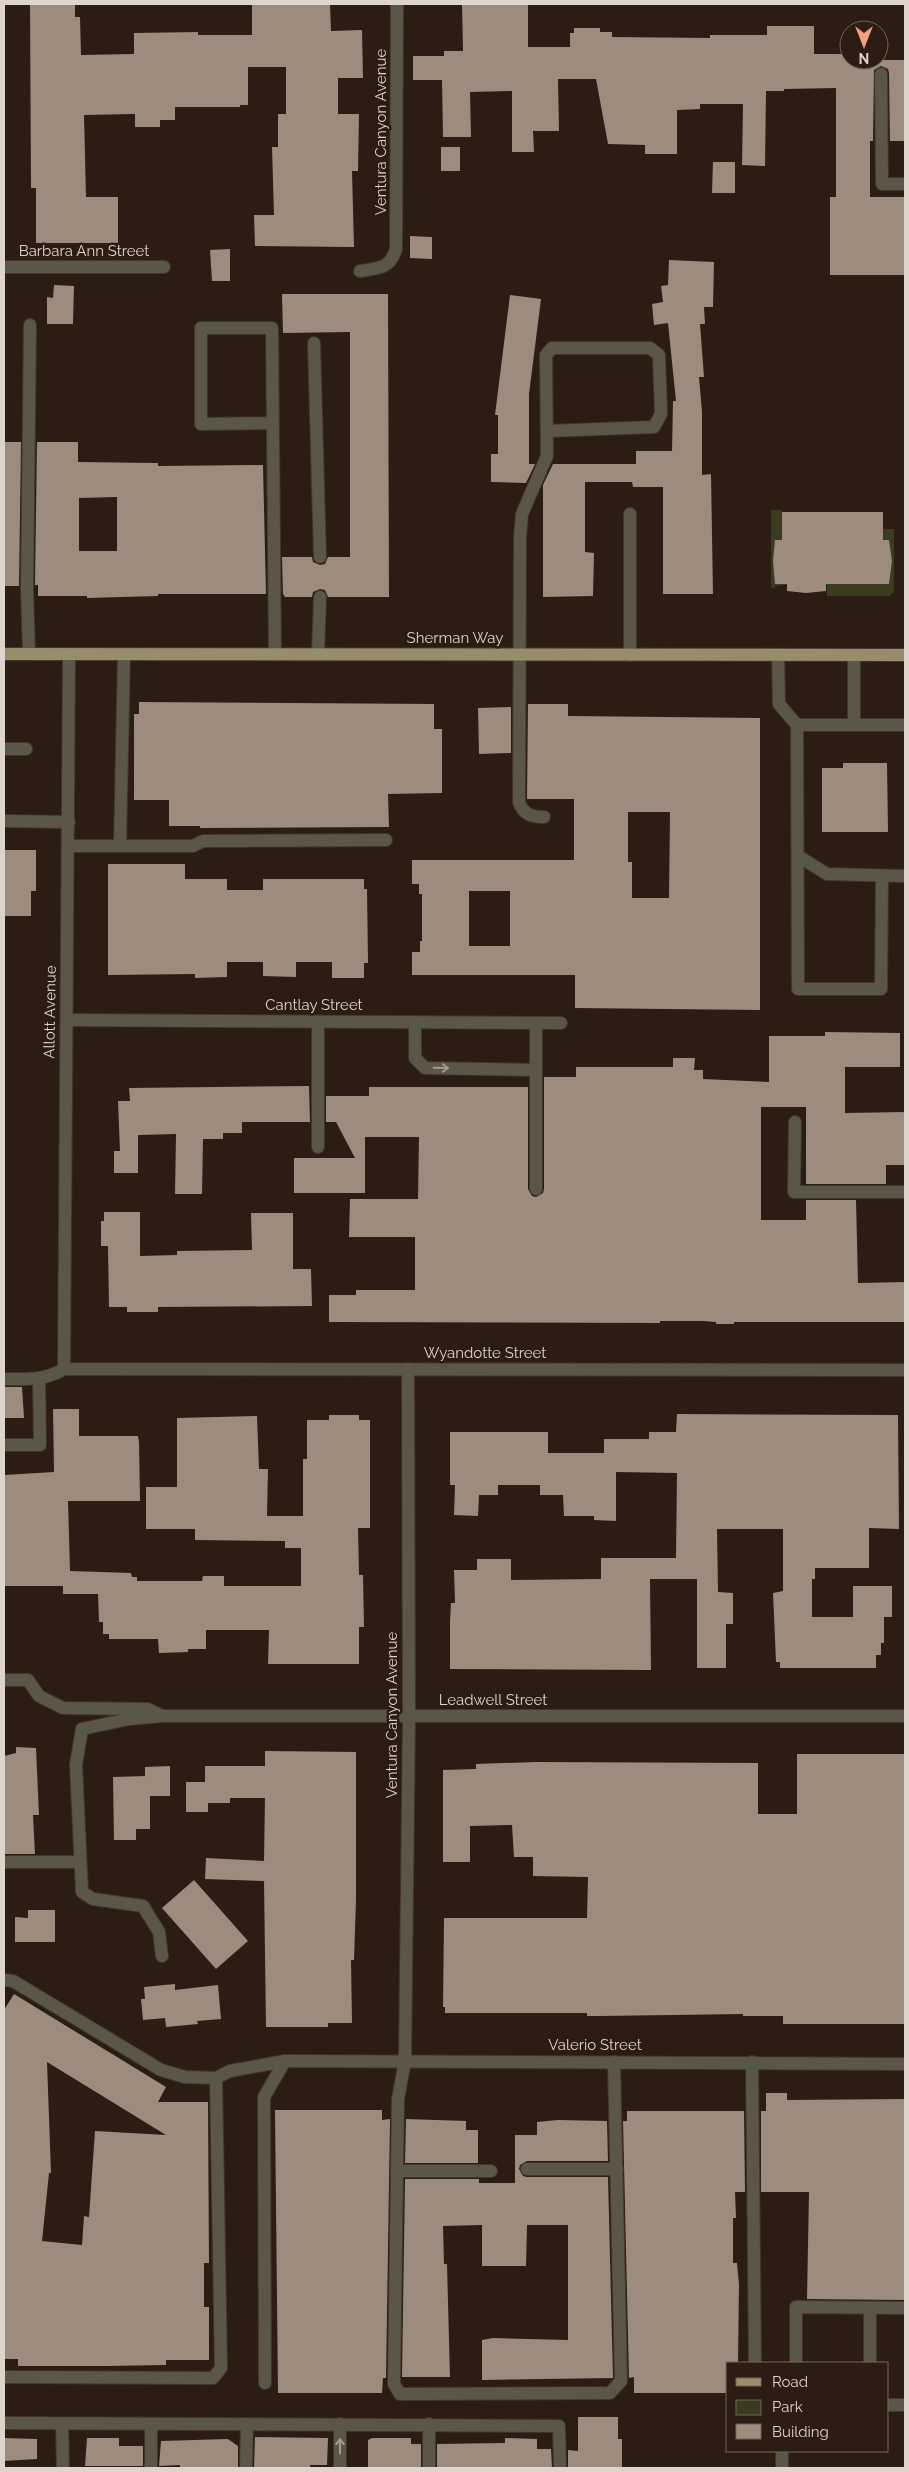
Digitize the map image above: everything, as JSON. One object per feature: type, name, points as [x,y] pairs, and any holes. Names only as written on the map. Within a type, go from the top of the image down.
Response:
[{"type":"main road","name":"Sherman Way","points":[[4,654],[905,655]]},
{"type":"street","name":"Ventura Canyon Avenue","points":[[360,271],[383,267],[393,260],[396,249],[397,4]]},
{"type":"street","points":[[881,74],[882,184],[905,184]]},
{"type":"street","name":"Barbara Ann Street","points":[[4,267],[164,267]]},
{"type":"street","points":[[30,326],[27,589],[30,654]]},
{"type":"street","points":[[272,423],[201,424],[201,328],[272,328],[275,654]]},
{"type":"street","points":[[314,343],[320,557]]},
{"type":"street","points":[[544,817],[534,817],[525,813],[518,802],[518,655],[522,514],[547,456],[546,356],[552,348],[650,348],[659,355],[661,414],[654,428],[547,431]]},
{"type":"street","points":[[630,514],[630,655]]},
{"type":"street","points":[[318,654],[320,597]]},
{"type":"street","name":"Allott Avenue","points":[[64,1368],[69,655]]},
{"type":"street","points":[[120,845],[124,655]]},
{"type":"street","points":[[778,655],[779,704],[797,724],[798,989],[881,989],[882,876]]},
{"type":"street","points":[[854,655],[854,724]]},
{"type":"street","points":[[797,724],[905,725]]},
{"type":"street","points":[[4,750],[26,750]]},
{"type":"street","points":[[4,821],[69,822]]},
{"type":"street","points":[[68,846],[193,846],[203,841],[386,840]]},
{"type":"street","points":[[798,856],[827,874],[905,876]]},
{"type":"street","name":"Cantlay Street","points":[[67,1020],[561,1023]]},
{"type":"street","points":[[318,1022],[318,1147]]},
{"type":"street","points":[[415,1022],[415,1058],[425,1068],[536,1070]]},
{"type":"street","points":[[536,1023],[536,1189]]},
{"type":"street","points":[[794,1122],[794,1192],[905,1192]]},
{"type":"street","points":[[4,1379],[40,1379],[52,1376],[64,1368]]},
{"type":"street","name":"Wyandotte Street","points":[[64,1368],[905,1370]]},
{"type":"street","name":"Ventura Canyon Avenue","points":[[408,1368],[409,1716],[405,2061],[398,2098],[394,2384],[400,2394],[610,2392],[621,2381],[617,2169]]},
{"type":"street","points":[[4,1445],[40,1445],[40,1379]]},
{"type":"street","points":[[4,1680],[28,1680],[40,1696],[63,1708],[148,1709],[162,1716]]},
{"type":"street","name":"Leadwell Street","points":[[80,1862],[76,1765],[82,1729],[129,1718],[162,1716],[905,1716]]},
{"type":"street","points":[[4,1862],[80,1862],[82,1892],[93,1899],[143,1906],[159,1932],[162,1956]]},
{"type":"street","points":[[4,1980],[13,1981],[161,2070],[185,2077],[216,2078],[221,2368],[212,2378],[4,2377]]},
{"type":"street","points":[[265,2383],[264,2097],[285,2061]]},
{"type":"street","name":"Valerio Street","points":[[216,2078],[230,2071],[285,2061],[905,2064]]},
{"type":"street","points":[[527,2169],[617,2169],[614,2062]]},
{"type":"street","points":[[752,2062],[754,2362]]},
{"type":"street","points":[[397,2171],[491,2171]]},
{"type":"street","points":[[796,2362],[796,2307],[905,2308]]},
{"type":"street","points":[[870,2308],[870,2362]]},
{"type":"street","points":[[889,2405],[905,2405]]},
{"type":"street","points":[[4,2423],[559,2426],[560,2468]]},
{"type":"street","points":[[62,2424],[62,2468]]},
{"type":"street","points":[[151,2424],[151,2468]]},
{"type":"street","points":[[246,2424],[246,2468]]},
{"type":"street","points":[[340,2424],[340,2468]]},
{"type":"street","points":[[429,2424],[429,2468]]},
{"type":"street","points":[[782,2452],[782,2468]]},
{"type":"green space","points":[[771,510],[782,510],[782,545],[791,584],[775,586],[775,589],[771,587]]},
{"type":"green space","points":[[883,529],[894,529],[894,591],[890,596],[827,596],[827,584],[821,584],[883,544]]},
{"type":"building","points":[[30,4],[75,4],[75,17],[80,17],[81,55],[134,54],[134,33],[198,32],[198,35],[252,35],[252,4],[330,4],[331,31],[362,30],[363,78],[338,78],[338,114],[359,114],[358,171],[352,171],[354,247],[255,246],[254,215],[274,215],[272,147],[278,147],[278,114],[286,114],[286,67],[248,67],[248,105],[240,105],[240,107],[175,107],[175,120],[160,120],[160,127],[135,127],[135,114],[84,115],[86,197],[118,197],[118,243],[36,243],[36,188],[31,188]]},
{"type":"building","points":[[528,4],[528,47],[570,47],[570,33],[574,33],[574,28],[600,28],[600,32],[612,32],[612,37],[710,38],[710,35],[767,35],[767,26],[814,26],[814,54],[839,54],[839,70],[874,70],[873,141],[870,141],[870,197],[905,197],[905,275],[830,275],[830,197],[836,197],[836,88],[766,91],[765,166],[742,165],[743,104],[700,104],[700,109],[677,110],[677,154],[645,154],[645,145],[608,144],[596,79],[558,79],[559,131],[533,131],[534,152],[512,152],[512,91],[470,92],[471,137],[443,137],[442,80],[413,80],[413,56],[444,56],[444,51],[463,51],[462,5]]},
{"type":"building","points":[[889,60],[905,60],[905,141],[890,141]]},
{"type":"building","points":[[441,147],[460,147],[460,171],[441,171]]},
{"type":"building","points":[[713,162],[735,162],[735,193],[712,193]]},
{"type":"building","points":[[410,236],[432,237],[432,259],[410,258]]},
{"type":"building","points":[[230,249],[230,281],[212,281],[210,250]]},
{"type":"building","points":[[669,260],[714,262],[713,307],[704,307],[705,324],[700,324],[704,377],[699,377],[702,412],[702,475],[711,474],[713,594],[663,594],[663,487],[633,487],[632,482],[585,482],[585,552],[594,553],[593,596],[543,597],[543,485],[553,464],[636,464],[636,451],[672,451],[673,401],[676,401],[668,323],[654,325],[652,304],[663,302],[661,286],[668,285]]},
{"type":"building","points":[[54,285],[74,286],[73,324],[47,324],[47,297],[53,298]]},
{"type":"building","points":[[282,294],[388,294],[389,597],[328,597],[325,590],[320,589],[313,592],[312,597],[285,597],[283,594],[282,557],[312,557],[313,562],[320,565],[325,564],[328,557],[350,557],[350,332],[283,333]]},
{"type":"building","points":[[510,295],[541,299],[529,394],[529,464],[535,464],[526,483],[491,482],[491,454],[498,454],[498,415],[495,415]]},
{"type":"building","points":[[4,442],[21,442],[19,586],[4,586]]},
{"type":"building","points":[[37,442],[78,442],[78,462],[158,463],[158,466],[263,465],[266,594],[158,594],[158,596],[87,598],[87,596],[38,596],[38,585],[35,585]],"holes":[[[117,497],[117,551],[79,551],[79,498]]]},
{"type":"building","points":[[782,512],[883,512],[883,540],[889,540],[892,561],[889,584],[826,584],[826,591],[806,593],[787,591],[787,584],[775,584],[773,561],[775,540],[782,540]]},
{"type":"building","points":[[139,702],[434,704],[434,729],[442,729],[442,793],[388,794],[389,827],[200,828],[200,826],[169,826],[169,800],[134,800],[134,714],[139,714]]},
{"type":"building","points":[[528,704],[568,704],[568,716],[760,718],[760,1010],[575,1008],[575,975],[412,975],[412,952],[420,952],[420,941],[422,941],[422,894],[419,894],[419,884],[412,884],[412,860],[574,860],[574,799],[527,799]],"holes":[[[628,812],[670,812],[669,898],[632,898],[632,862],[628,862]],[[469,891],[510,891],[510,946],[469,946]]]},
{"type":"building","points":[[511,707],[511,753],[479,754],[478,708]]},
{"type":"building","points":[[843,763],[887,763],[888,832],[822,832],[822,768],[843,768]]},
{"type":"building","points":[[4,850],[36,850],[36,891],[31,891],[31,916],[4,916]]},
{"type":"building","points":[[108,864],[185,864],[185,879],[227,879],[227,890],[263,890],[263,879],[364,879],[364,889],[367,889],[368,963],[364,963],[364,978],[332,978],[332,962],[296,962],[296,977],[263,976],[263,962],[227,962],[227,977],[195,978],[195,974],[108,975]]},
{"type":"building","points":[[825,1032],[900,1033],[900,1067],[845,1067],[845,1113],[905,1112],[905,1165],[886,1165],[886,1184],[806,1184],[806,1107],[761,1107],[761,1220],[806,1220],[806,1200],[856,1200],[858,1283],[905,1282],[905,1322],[734,1322],[734,1324],[716,1324],[716,1322],[703,1321],[660,1321],[660,1323],[329,1322],[329,1295],[356,1295],[356,1290],[415,1290],[415,1237],[349,1237],[350,1199],[418,1199],[419,1137],[365,1137],[365,1193],[294,1193],[294,1158],[355,1158],[336,1122],[326,1122],[326,1096],[369,1096],[369,1087],[528,1087],[528,1189],[532,1196],[536,1197],[543,1193],[544,1189],[544,1077],[576,1077],[576,1067],[673,1067],[673,1058],[695,1058],[694,1070],[703,1070],[703,1079],[769,1082],[769,1036],[825,1036]]},
{"type":"building","points":[[309,1086],[310,1122],[242,1122],[242,1133],[223,1133],[223,1139],[203,1139],[202,1194],[175,1194],[176,1134],[138,1135],[138,1173],[114,1173],[114,1151],[120,1151],[118,1101],[130,1101],[129,1088]]},
{"type":"building","points":[[104,1212],[140,1212],[140,1256],[177,1255],[177,1251],[252,1250],[251,1213],[293,1213],[293,1269],[311,1269],[312,1306],[158,1307],[158,1312],[127,1312],[127,1307],[109,1307],[108,1246],[101,1246],[101,1221],[104,1221]]},
{"type":"building","points":[[4,1387],[22,1387],[24,1418],[4,1418]]},
{"type":"building","points":[[53,1409],[79,1409],[79,1436],[138,1436],[139,1442],[140,1501],[68,1501],[70,1571],[131,1573],[132,1577],[137,1577],[137,1581],[202,1581],[203,1576],[224,1576],[224,1586],[301,1586],[301,1548],[285,1548],[285,1541],[195,1540],[195,1529],[146,1529],[146,1487],[177,1487],[177,1418],[257,1416],[259,1469],[268,1469],[267,1516],[303,1516],[303,1459],[307,1459],[307,1420],[329,1420],[329,1415],[359,1415],[359,1420],[370,1420],[370,1528],[358,1528],[359,1575],[363,1575],[364,1627],[359,1627],[359,1664],[268,1664],[269,1630],[206,1630],[206,1649],[188,1649],[188,1652],[159,1653],[158,1639],[109,1639],[109,1634],[103,1634],[103,1622],[99,1622],[98,1594],[63,1594],[63,1586],[4,1586],[4,1475],[54,1472]]},
{"type":"building","points":[[677,1414],[898,1415],[899,1529],[869,1528],[869,1568],[815,1568],[815,1579],[812,1579],[812,1617],[853,1617],[853,1586],[892,1586],[892,1617],[884,1617],[884,1643],[881,1643],[881,1655],[876,1655],[876,1668],[780,1668],[780,1662],[776,1662],[773,1593],[783,1591],[783,1529],[717,1529],[718,1592],[733,1593],[733,1624],[726,1624],[726,1668],[697,1668],[697,1579],[650,1579],[651,1670],[450,1669],[451,1603],[455,1603],[454,1570],[477,1570],[477,1559],[511,1559],[511,1580],[601,1579],[601,1558],[676,1558],[677,1473],[616,1472],[616,1521],[594,1520],[594,1516],[564,1516],[563,1495],[540,1495],[540,1485],[498,1485],[498,1495],[479,1495],[478,1516],[454,1515],[455,1485],[450,1485],[450,1432],[548,1432],[548,1453],[604,1453],[604,1439],[649,1439],[649,1432],[676,1432]]},
{"type":"building","points":[[16,1747],[36,1748],[39,1815],[33,1815],[35,1854],[4,1854],[4,1756],[16,1753]]},
{"type":"building","points":[[265,1751],[356,1752],[356,1900],[354,1960],[351,1960],[352,2023],[328,2023],[328,2027],[266,2027],[264,1881],[205,1879],[206,1858],[264,1861],[265,1798],[230,1798],[230,1803],[208,1803],[208,1812],[186,1812],[186,1782],[205,1782],[205,1766],[265,1766]]},
{"type":"building","points":[[797,1754],[905,1754],[905,2024],[783,2024],[783,2016],[743,2016],[743,2014],[587,2016],[587,2013],[445,2013],[445,2007],[443,2007],[444,1918],[587,1918],[588,1877],[533,1876],[533,1857],[514,1857],[512,1825],[470,1826],[470,1862],[443,1862],[443,1770],[476,1769],[476,1764],[536,1762],[758,1763],[758,1814],[797,1814]]},
{"type":"building","points":[[170,1766],[170,1796],[150,1796],[150,1829],[136,1829],[136,1840],[114,1840],[113,1777],[145,1776],[145,1767]]},
{"type":"building","points":[[194,1880],[248,1941],[216,1969],[162,1908]]},
{"type":"building","points":[[28,1910],[55,1910],[55,1942],[15,1942],[15,1917],[28,1918]]},
{"type":"building","points":[[175,1984],[175,1990],[218,1985],[221,2019],[197,2021],[198,2024],[166,2027],[165,2018],[143,2020],[141,1999],[145,1999],[144,1987]]},
{"type":"building","points":[[14,1994],[166,2087],[158,2102],[208,2102],[209,2263],[204,2263],[204,2307],[209,2307],[209,2360],[166,2360],[166,2365],[18,2366],[18,2359],[4,2359],[4,2010]],"holes":[[[47,2062],[166,2135],[95,2131],[89,2217],[84,2216],[82,2245],[42,2241],[49,2173],[51,2173]]]},
{"type":"building","points":[[766,2093],[787,2093],[787,2100],[905,2099],[905,2300],[807,2299],[809,2192],[761,2192],[761,2111],[766,2111]]},
{"type":"building","points":[[275,2110],[382,2110],[382,2120],[390,2119],[386,2378],[383,2378],[382,2393],[278,2393]]},
{"type":"building","points":[[627,2111],[744,2111],[745,2192],[735,2192],[736,2218],[733,2218],[733,2263],[737,2263],[739,2285],[738,2362],[726,2362],[726,2393],[634,2393],[634,2377],[629,2378],[623,2121],[627,2121]]},
{"type":"building","points":[[406,2119],[466,2121],[466,2130],[478,2130],[478,2163],[405,2163]]},
{"type":"building","points":[[558,2120],[607,2121],[608,2161],[527,2161],[520,2165],[519,2169],[523,2176],[527,2177],[608,2177],[613,2378],[482,2380],[482,2340],[493,2338],[568,2340],[568,2225],[527,2225],[526,2266],[482,2266],[482,2225],[443,2226],[444,2264],[447,2264],[450,2377],[402,2377],[405,2179],[479,2179],[479,2183],[515,2183],[515,2135],[537,2135],[537,2122]]},
{"type":"building","points":[[578,2417],[618,2417],[618,2439],[622,2439],[622,2468],[568,2468],[568,2450],[578,2451]]},
{"type":"building","points":[[255,2437],[328,2438],[327,2465],[310,2465],[310,2468],[254,2468]]},
{"type":"building","points":[[4,2438],[37,2439],[37,2459],[4,2461]]},
{"type":"building","points":[[87,2438],[119,2438],[119,2446],[143,2446],[143,2466],[85,2466]]},
{"type":"building","points":[[372,2438],[411,2438],[411,2444],[421,2444],[421,2468],[368,2468],[368,2440]]},
{"type":"building","points":[[505,2438],[537,2439],[537,2449],[551,2449],[552,2468],[437,2468],[437,2444],[505,2443]]},
{"type":"building","points":[[228,2439],[238,2446],[238,2468],[180,2468],[180,2465],[159,2466],[161,2441]]}]
